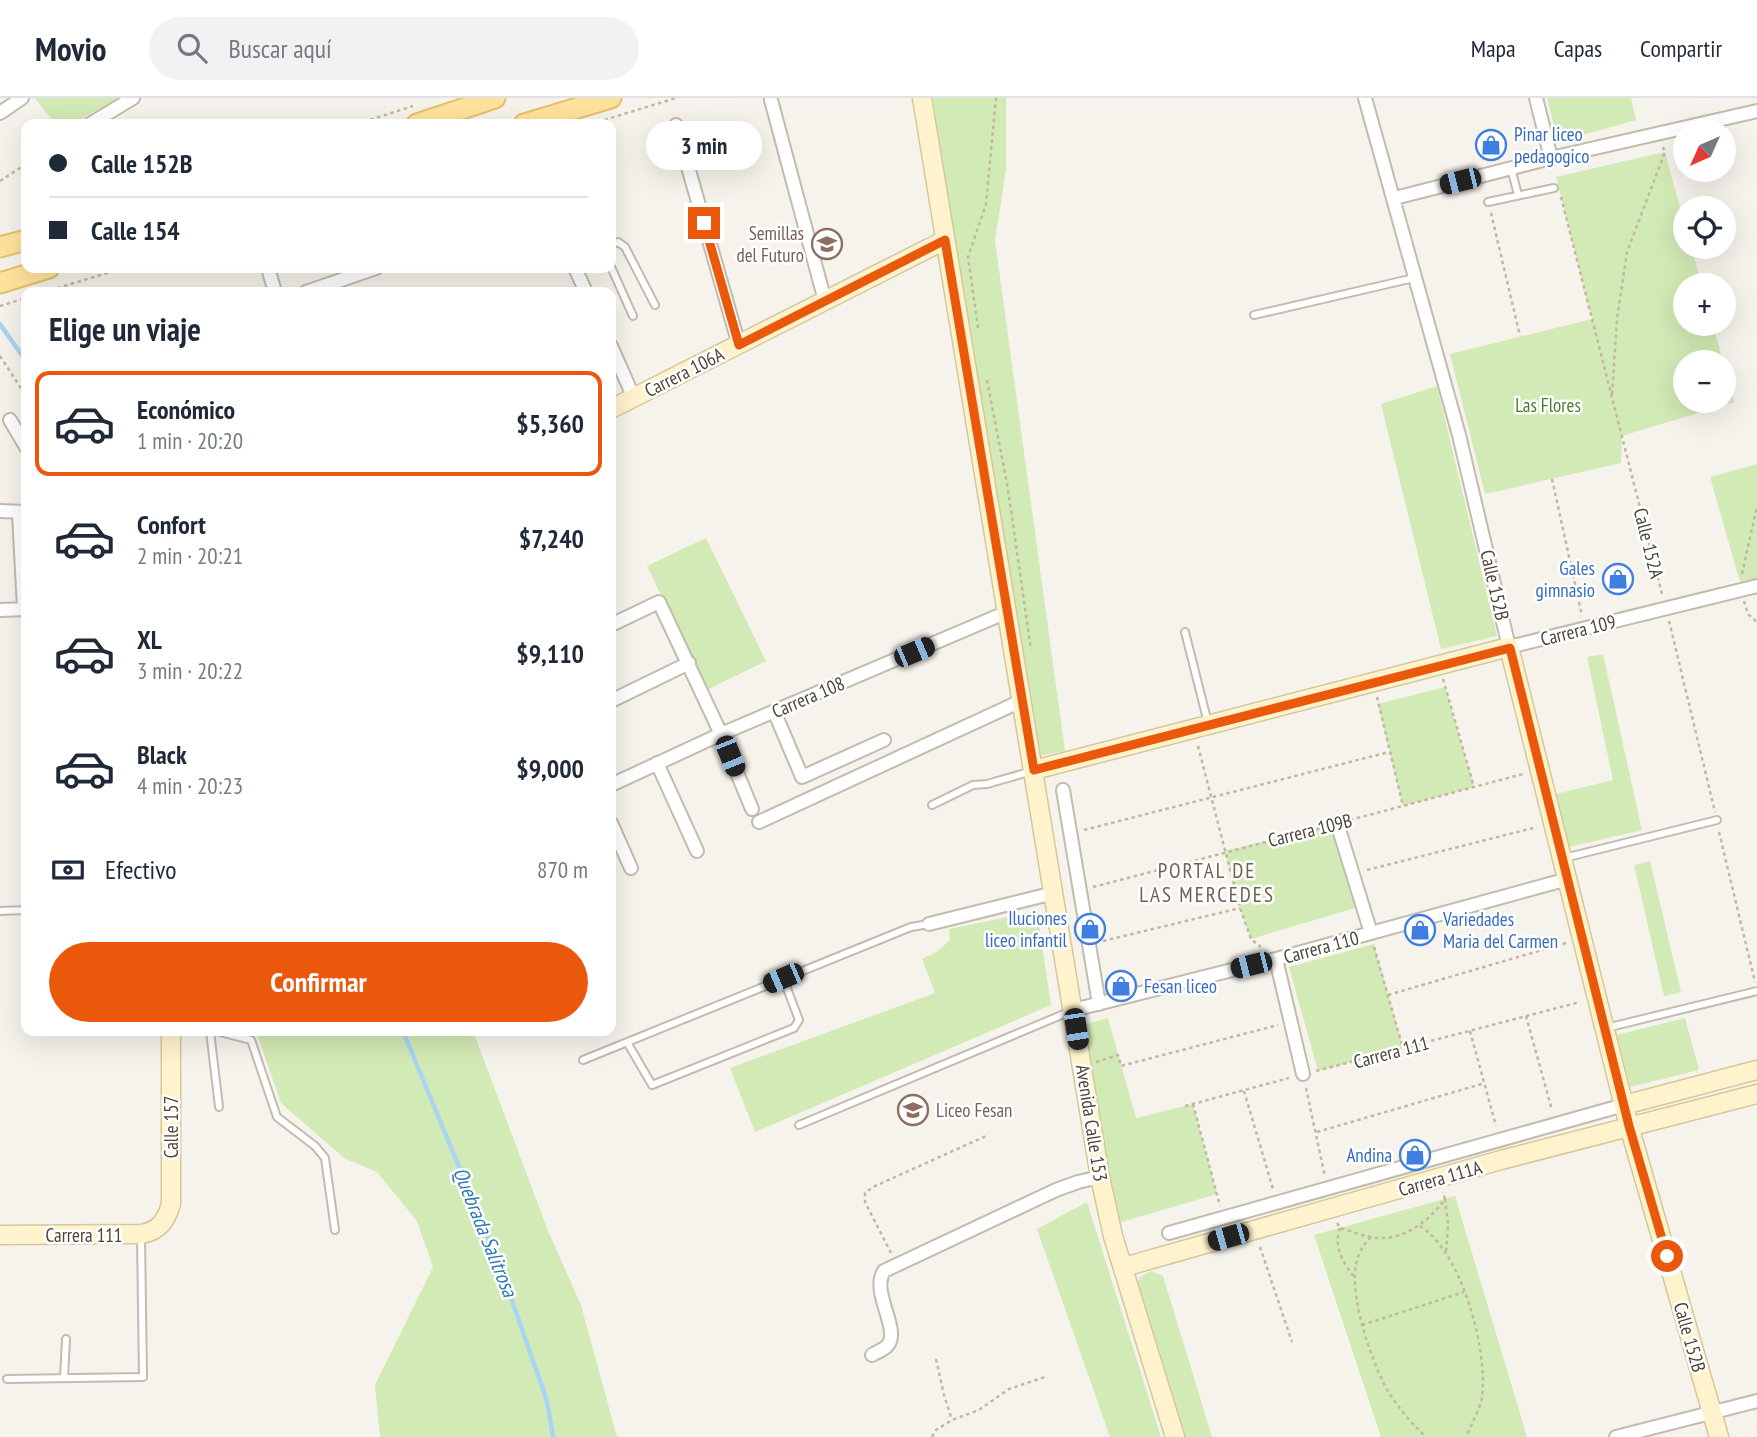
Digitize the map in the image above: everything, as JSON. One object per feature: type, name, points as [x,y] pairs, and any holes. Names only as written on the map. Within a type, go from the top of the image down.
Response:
[{"type":"main road","points":[[432,119],[495,98]]},
{"type":"main road","points":[[541,119],[611,98]]},
{"type":"main road","points":[[0,247],[21,241]]},
{"type":"main road","points":[[0,283],[33,273]]},
{"type":"street","points":[[0,113],[22,98]]},
{"type":"street","points":[[98,119],[133,98]]},
{"type":"street","name":"Avenida Calle 153","points":[[922,98],[1100,1177],[1113,1236],[1175,1437]]},
{"type":"street","name":"Calle 152B","points":[[1365,98],[1459,435],[1629,1126],[1719,1437]]},
{"type":"street","points":[[1536,98],[1551,158]]},
{"type":"street","points":[[771,100],[825,301]]},
{"type":"street","points":[[1395,198],[1551,158],[1757,111]]},
{"type":"street","points":[[676,125],[739,345]]},
{"type":"street","name":"Carrera 106A","points":[[616,407],[945,240]]},
{"type":"street","points":[[316,287],[344,273]]},
{"type":"street","points":[[616,357],[634,398]]},
{"type":"street","points":[[10,420],[21,439]]},
{"type":"street","points":[[0,511],[21,512]]},
{"type":"street","name":"Carrera 109","points":[[1034,770],[1757,586]]},
{"type":"street","points":[[616,622],[659,601],[721,734],[752,809]]},
{"type":"street","points":[[0,610],[21,609]]},
{"type":"street","name":"Carrera 108","points":[[616,783],[721,734],[1007,612]]},
{"type":"street","points":[[616,699],[689,663]]},
{"type":"street","points":[[759,822],[1021,701]]},
{"type":"street","points":[[774,711],[802,777],[884,740]]},
{"type":"street","points":[[657,763],[697,851]]},
{"type":"street","points":[[1063,790],[1099,1004]]},
{"type":"street","points":[[1337,823],[1371,933]]},
{"type":"street","points":[[616,834],[631,868]]},
{"type":"street","name":"Carrera 110","points":[[1073,1010],[1276,959],[1568,879]]},
{"type":"street","points":[[929,924],[1054,893]]},
{"type":"street","points":[[1276,959],[1303,1074]]},
{"type":"street","name":"Calle 157","points":[[164,1222],[171,1204],[171,1036]]},
{"type":"street","name":"Carrera 111A","points":[[1169,1233],[1556,1123],[1757,1070]]},
{"type":"street","name":"Carrera 111A","points":[[1124,1266],[1629,1126],[1757,1094]]},
{"type":"street","points":[[872,1355],[886,1347],[892,1335],[880,1282],[884,1271],[1056,1190],[1100,1177]]},
{"type":"street","name":"Carrera 111","points":[[0,1235],[141,1234],[155,1230],[164,1222]]},
{"type":"street","points":[[1616,1437],[1757,1401]]},
{"type":"lane","points":[[1511,168],[1518,195]]},
{"type":"lane","points":[[1488,202],[1554,188]]},
{"type":"lane","points":[[616,243],[625,247],[655,305]]},
{"type":"lane","points":[[614,273],[633,316]]},
{"type":"lane","points":[[1254,315],[1416,277]]},
{"type":"lane","points":[[1185,632],[1201,727]]},
{"type":"lane","points":[[932,805],[973,785],[987,784],[1034,770]]},
{"type":"lane","points":[[1562,858],[1717,821]]},
{"type":"lane","points":[[0,911],[21,910]]},
{"type":"lane","points":[[583,1060],[911,927],[929,924]]},
{"type":"lane","points":[[627,1042],[652,1085],[794,1028],[799,1020],[783,978]]},
{"type":"lane","points":[[1605,1028],[1757,990]]},
{"type":"lane","points":[[799,1125],[1073,1010]]},
{"type":"lane","points":[[211,1036],[219,1107]]},
{"type":"lane","points":[[235,1036],[251,1040],[276,1117],[315,1146],[325,1158],[335,1230]]},
{"type":"lane","points":[[7,1379],[143,1377],[141,1234]]},
{"type":"lane","points":[[64,1378],[66,1339]]},
{"type":"path","points":[[607,119],[676,98]]},
{"type":"path","points":[[979,335],[968,257],[986,204],[996,98]]},
{"type":"path","points":[[372,119],[423,102]]},
{"type":"path","points":[[1612,398],[1617,319],[1627,252],[1665,152],[1660,133]]},
{"type":"path","points":[[0,181],[21,167]]},
{"type":"path","name":"Calle 152A","points":[[1561,198],[1666,609],[1757,990]]},
{"type":"path","points":[[1488,202],[1520,336]]},
{"type":"path","points":[[62,287],[108,273]]},
{"type":"path","points":[[0,306],[21,300]]},
{"type":"path","points":[[0,356],[21,388]]},
{"type":"path","points":[[985,374],[1008,489],[1031,652]]},
{"type":"path","points":[[1552,479],[1581,605],[1583,629]]},
{"type":"path","points":[[1757,506],[1740,582],[1748,614],[1757,622]]},
{"type":"path","points":[[1439,666],[1474,787]]},
{"type":"path","points":[[1373,683],[1403,806]]},
{"type":"path","points":[[1201,727],[1211,799],[1240,908],[1251,939],[1276,959]]},
{"type":"path","points":[[1070,833],[1389,752]]},
{"type":"path","name":"Carrera 109B","points":[[1080,890],[1540,770]]},
{"type":"path","points":[[1354,873],[1553,822]]},
{"type":"path","points":[[1089,944],[1240,908]]},
{"type":"path","points":[[1371,933],[1403,1048]]},
{"type":"path","points":[[1388,995],[1582,939]]},
{"type":"path","name":"Carrera 111","points":[[1185,1106],[1597,997]]},
{"type":"path","points":[[1526,1016],[1556,1123]]},
{"type":"path","points":[[1082,1067],[1118,1055],[1121,1066],[1291,1022]]},
{"type":"path","points":[[1470,1031],[1500,1140]]},
{"type":"path","points":[[1303,1074],[1328,1188]]},
{"type":"path","points":[[1316,1133],[1485,1083]]},
{"type":"path","points":[[1244,1091],[1277,1203]]},
{"type":"path","points":[[1193,1104],[1223,1218]]},
{"type":"path","points":[[897,1265],[864,1202],[865,1193],[986,1136]]},
{"type":"path","points":[[1438,1178],[1445,1199],[1448,1225],[1446,1252]]},
{"type":"path","points":[[1329,1209],[1340,1228],[1380,1239],[1420,1226],[1435,1213],[1445,1199]]},
{"type":"path","points":[[1420,1226],[1430,1232],[1446,1252],[1464,1292],[1482,1365],[1482,1398],[1474,1423],[1467,1436],[1458,1437]]},
{"type":"path","points":[[1340,1228],[1336,1237],[1339,1252],[1354,1277],[1368,1345],[1385,1385],[1400,1408],[1426,1437]]},
{"type":"path","points":[[1354,1277],[1361,1248],[1371,1237]]},
{"type":"path","points":[[1263,1255],[1292,1342]]},
{"type":"path","points":[[1362,1325],[1464,1292]]},
{"type":"path","points":[[936,1359],[952,1420]]},
{"type":"path","points":[[932,1437],[936,1430],[952,1420],[979,1410],[1009,1389],[1045,1377]]},
{"type":"green space","points":[[35,98],[118,98],[82,119],[51,119]]},
{"type":"green space","points":[[933,98],[1006,98],[1006,169],[995,241],[1065,751],[1034,757]]},
{"type":"green space","points":[[1547,98],[1631,98],[1636,120],[1558,142]]},
{"type":"green space","name":"Las Flores","points":[[1665,152],[1677,196],[1673,196],[1673,259],[1694,259],[1699,273],[1673,273],[1673,336],[1716,336],[1720,350],[1673,350],[1673,413],[1698,413],[1622,436],[1621,463],[1485,494],[1450,354],[1592,319],[1556,177]]},
{"type":"green space","points":[[1437,386],[1497,636],[1441,649],[1381,404]]},
{"type":"green space","points":[[1757,464],[1757,578],[1740,582],[1710,477]]},
{"type":"green space","points":[[706,538],[766,661],[707,690],[647,566]]},
{"type":"green space","points":[[1603,654],[1642,830],[1569,847],[1556,794],[1613,780],[1587,657]]},
{"type":"green space","points":[[1445,687],[1474,787],[1403,806],[1378,704]]},
{"type":"green space","points":[[1337,823],[1362,906],[1251,939],[1225,851]]},
{"type":"green space","points":[[1650,861],[1681,992],[1664,996],[1634,865]]},
{"type":"green space","points":[[1037,911],[1051,1005],[755,1132],[730,1068],[935,993],[922,959],[938,951],[950,940],[949,929]]},
{"type":"green space","points":[[1374,944],[1403,1048],[1318,1071],[1289,967]]},
{"type":"green space","points":[[1108,1018],[1136,1118],[1193,1104],[1217,1194],[1118,1223],[1083,1025]]},
{"type":"green space","points":[[1685,1018],[1699,1070],[1630,1087],[1617,1035]]},
{"type":"green space","points":[[258,1036],[475,1036],[548,1231],[581,1305],[617,1437],[380,1437],[375,1385],[433,1267],[417,1221],[377,1172],[344,1158],[281,1103]]},
{"type":"green space","points":[[1455,1196],[1527,1437],[1381,1437],[1314,1235]]},
{"type":"green space","points":[[1087,1202],[1161,1437],[1110,1437],[1037,1229]]},
{"type":"green space","points":[[1151,1271],[1163,1276],[1212,1437],[1184,1437],[1137,1285],[1140,1277]]},
{"type":"waterway","name":"Quebrada Salitrosa","points":[[0,324],[21,354]]},
{"type":"waterway","name":"Quebrada Salitrosa","points":[[405,1036],[501,1269],[547,1401],[553,1437]]},
{"type":"place","name":"Pinar liceo pedagogico","points":[[1491,145]]},
{"type":"place","name":"Semillas del Futuro","points":[[827,244]]},
{"type":"place","name":"Gales gimnasio","points":[[1618,579]]},
{"type":"place","name":"Iluciones liceo infantil","points":[[1090,929]]},
{"type":"place","name":"Variedades Maria del Carmen","points":[[1420,930]]},
{"type":"place","name":"Fesan liceo","points":[[1121,986]]},
{"type":"place","name":"Liceo Fesan","points":[[913,1110]]},
{"type":"place","name":"Andina","points":[[1415,1155]]},
{"type":"district","name":"PORTAL DE LAS MERCEDES","points":[[1207,883]]},
{"type":"route","points":[[704,223],[739,345],[945,240],[1034,770],[1510,648],[1629,1126],[1667,1256]]}]
